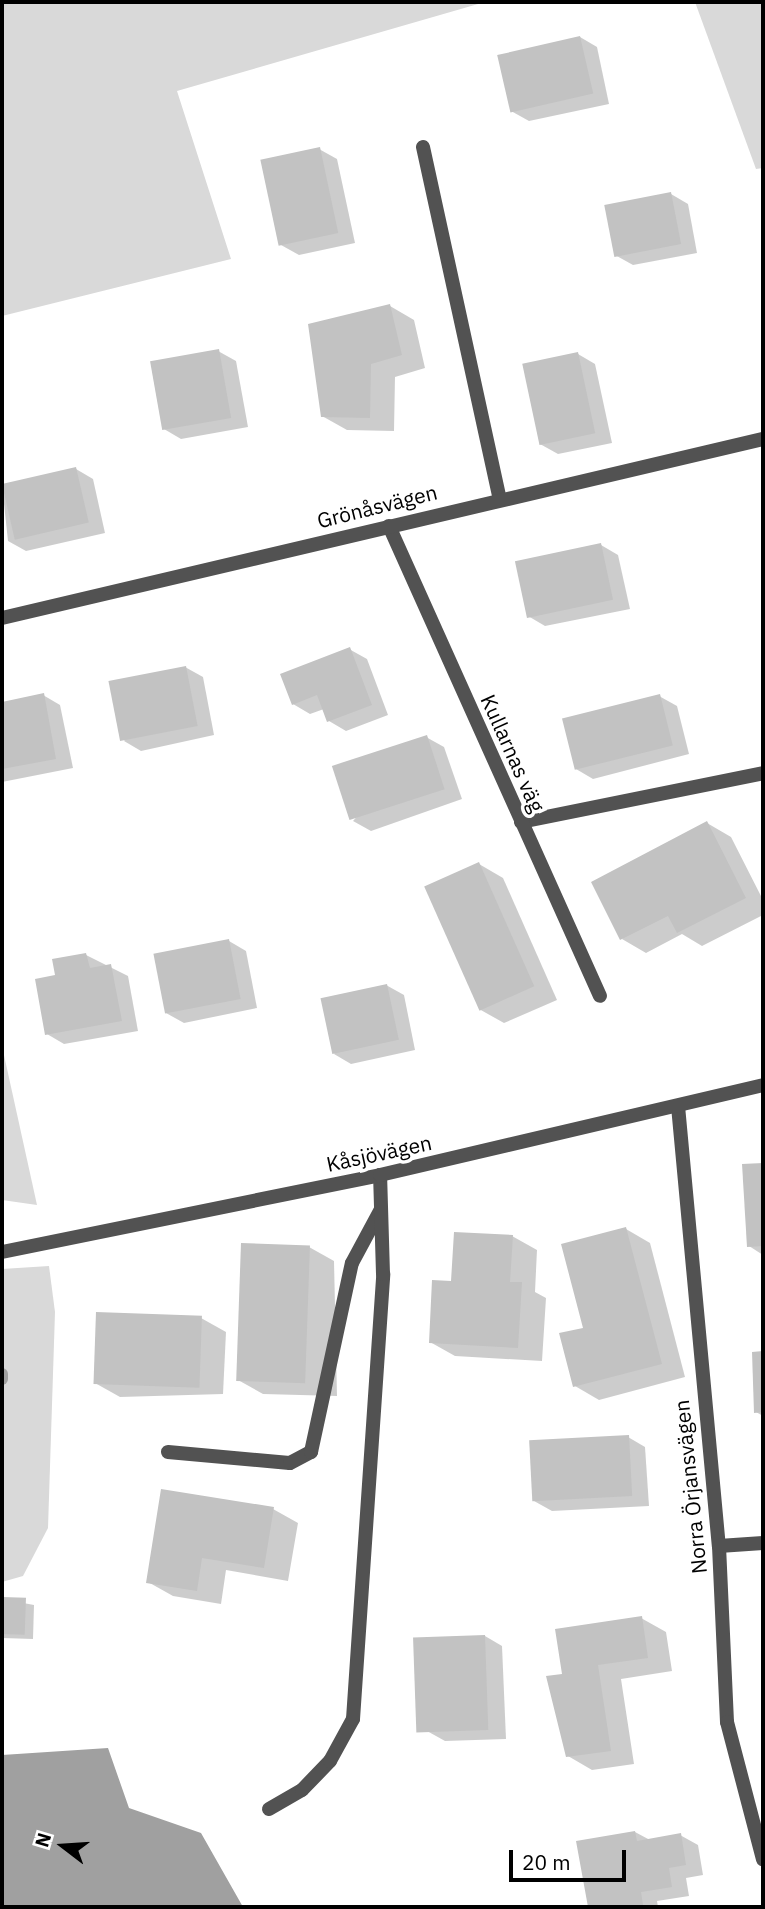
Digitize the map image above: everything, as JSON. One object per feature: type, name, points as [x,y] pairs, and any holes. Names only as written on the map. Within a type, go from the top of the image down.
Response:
[{"type":"street","points":[[423,147],[499,497]]},
{"type":"street","name":"Grönåsvägen","points":[[2,618],[389,526],[499,497],[763,439]]},
{"type":"street","name":"Kullarnas väg","points":[[389,526],[600,996]]},
{"type":"street","points":[[521,822],[763,772]]},
{"type":"street","name":"Kåsjövägen","points":[[2,1252],[380,1175],[763,1085]]},
{"type":"street","name":"Norra Örjansvägen","points":[[678,1106],[719,1546],[727,1723],[763,1859]]},
{"type":"street","points":[[269,1809],[302,1790],[330,1760],[353,1719],[383,1274],[380,1175]]},
{"type":"street","points":[[168,1452],[290,1463],[311,1452],[352,1263],[380,1211]]},
{"type":"street","points":[[719,1546],[763,1544]]},
{"type":"shaded area","points":[[2,2],[485,2],[177,91],[231,259],[2,316]]},
{"type":"shaded area","points":[[695,2],[763,2],[763,168],[756,169]]},
{"type":"shaded area","points":[[2,1046],[37,1205],[2,1200]]},
{"type":"shaded area","points":[[49,1266],[55,1312],[48,1528],[23,1576],[2,1582],[2,1269]]},
{"type":"shaded area","points":[[108,1748],[129,1808],[201,1833],[243,1907],[2,1907],[2,1755]]},
{"type":"building","points":[[580,36],[593,93],[510,113],[497,55]]},
{"type":"building","points":[[320,147],[338,233],[279,246],[260,160]]},
{"type":"building","points":[[671,192],[681,244],[614,257],[604,205]]},
{"type":"building","points":[[390,304],[402,355],[371,364],[370,418],[321,417],[308,324]]},
{"type":"building","points":[[219,349],[231,418],[162,430],[150,361]]},
{"type":"building","points":[[578,352],[595,433],[540,445],[522,364]]},
{"type":"building","points":[[76,467],[89,523],[15,540],[2,484]]},
{"type":"building","points":[[601,543],[613,600],[527,618],[515,561]]},
{"type":"building","points":[[350,647],[372,705],[327,722],[317,695],[292,705],[280,674]]},
{"type":"building","points":[[186,666],[198,726],[120,741],[108,681]]},
{"type":"building","points":[[44,693],[56,759],[2,769],[2,702]]},
{"type":"building","points":[[660,694],[673,745],[575,770],[562,718]]},
{"type":"building","points":[[427,735],[445,789],[350,820],[332,766]]},
{"type":"building","points":[[707,821],[746,898],[677,933],[668,916],[620,940],[591,882]]},
{"type":"building","points":[[479,862],[534,986],[480,1011],[424,886]]},
{"type":"building","points":[[229,939],[241,999],[165,1014],[153,954]]},
{"type":"building","points":[[86,953],[90,968],[111,964],[122,1021],[45,1035],[35,979],[55,975],[52,959]]},
{"type":"building","points":[[387,984],[399,1040],[332,1054],[320,998]]},
{"type":"building","points":[[763,1163],[763,1246],[747,1247],[742,1164]]},
{"type":"building","points":[[626,1227],[662,1364],[573,1387],[559,1333],[583,1328],[561,1244]]},
{"type":"building","points":[[454,1232],[513,1235],[510,1282],[522,1282],[518,1348],[429,1343],[432,1280],[451,1281]]},
{"type":"building","points":[[241,1243],[310,1245],[305,1383],[236,1381]]},
{"type":"building","points":[[96,1312],[202,1316],[199,1388],[93,1384]]},
{"type":"building","points":[[763,1351],[763,1412],[754,1413],[752,1352]]},
{"type":"building","points":[[629,1435],[632,1496],[532,1501],[529,1440]]},
{"type":"building","points":[[161,1489],[274,1507],[264,1568],[202,1558],[197,1591],[146,1583]]},
{"type":"building","points":[[2,1597],[26,1598],[25,1635],[2,1634]]},
{"type":"building","points":[[642,1616],[648,1658],[598,1665],[611,1751],[566,1757],[546,1676],[562,1674],[555,1629]]},
{"type":"building","points":[[485,1635],[488,1730],[416,1732],[413,1638]]},
{"type":"building","points":[[635,1831],[637,1841],[681,1833],[686,1865],[669,1868],[672,1887],[641,1892],[643,1905],[588,1907],[576,1841]]},
{"type":"waterway","points":[[2,1374],[2,1379]]}]
